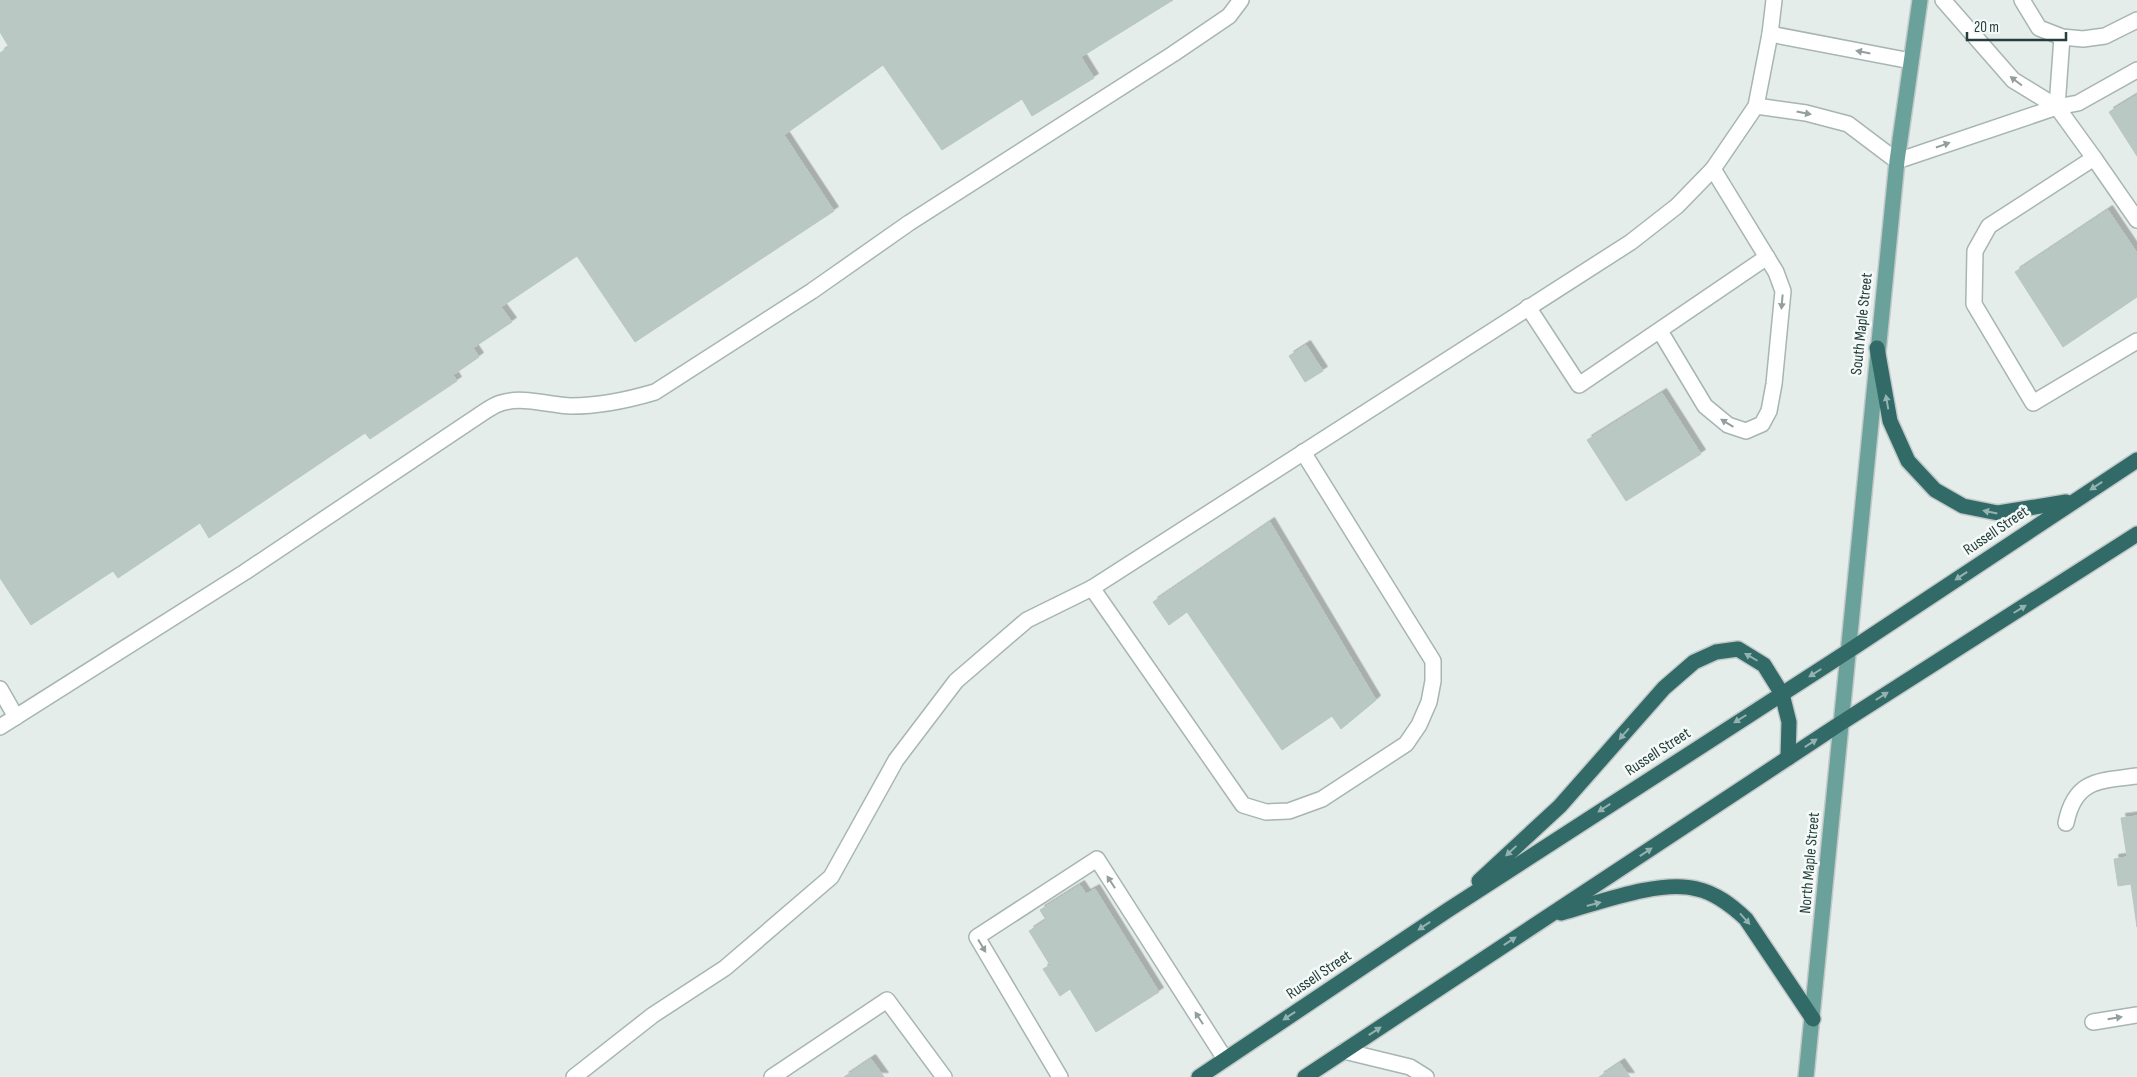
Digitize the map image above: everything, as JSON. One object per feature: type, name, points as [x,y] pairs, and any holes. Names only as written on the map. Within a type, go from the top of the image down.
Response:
[{"type":"highway","points":[[1877,348],[1890,421],[1908,461],[1935,490],[1963,506],[1998,513],[2072,501]]},
{"type":"highway","name":"Russell Street","points":[[1199,1077],[1448,910],[1848,652],[2072,501],[2137,460]]},
{"type":"highway","points":[[1305,1077],[1841,723],[2137,534]]},
{"type":"highway","points":[[1448,910],[1560,806],[1664,688],[1694,662],[1716,652],[1738,649],[1764,665],[1782,694],[1789,722],[1788,758]]},
{"type":"highway","points":[[1547,917],[1657,888],[1697,889],[1734,907],[1746,919],[1813,1019]]},
{"type":"main road","name":"South Maple Street","points":[[1848,652],[1897,161],[1920,0]]},
{"type":"main road","name":"North Maple Street","points":[[1806,1077],[1848,652]]},
{"type":"lane","points":[[0,727],[164,624],[500,403],[510,401],[572,406],[603,404],[655,392],[812,291],[910,223],[1173,54],[1229,16],[1241,0]]},
{"type":"lane","points":[[574,1077],[653,1015],[725,968],[831,877],[896,760],[956,681],[1027,620],[1092,588],[1631,242],[1676,206],[1713,169],[1756,106],[1770,34],[1774,0]]},
{"type":"lane","points":[[1943,0],[2013,80],[2057,107],[2137,220]]},
{"type":"lane","points":[[2022,0],[2039,28],[2062,37],[2083,39],[2105,36],[2137,20]]},
{"type":"lane","points":[[1770,34],[1911,61]]},
{"type":"lane","points":[[2057,107],[2062,37]]},
{"type":"lane","points":[[1756,106],[1806,113],[1848,124],[1897,161],[2057,107],[2078,103],[2137,70]]},
{"type":"lane","points":[[2094,158],[1989,226],[1975,250],[1974,304],[2034,403],[2137,340]]},
{"type":"lane","points":[[1660,331],[1705,406],[1728,425],[1746,431],[1762,424],[1769,411],[1774,384],[1783,291],[1776,272],[1713,169]]},
{"type":"lane","points":[[1528,307],[1579,385],[1767,257]]},
{"type":"lane","points":[[1092,588],[1243,805],[1266,812],[1289,811],[1322,799],[1406,744],[1419,724],[1429,702],[1433,681],[1433,660],[1303,452]]},
{"type":"lane","points":[[0,689],[16,716]]},
{"type":"lane","points":[[2066,823],[2069,805],[2080,790],[2097,781],[2137,776]]},
{"type":"lane","points":[[1060,1077],[977,937],[1097,859],[1226,1059]]},
{"type":"lane","points":[[772,1077],[886,1000],[944,1077]]},
{"type":"lane","points":[[2093,1022],[2137,1015]]},
{"type":"lane","points":[[1344,1051],[1410,1067],[1426,1077]]},
{"type":"building","points":[[0,0],[1173,0],[1081,57],[1094,78],[1032,116],[1022,99],[942,150],[883,65],[784,135],[834,211],[635,342],[577,256],[501,307],[512,322],[473,348],[479,357],[453,375],[457,381],[370,439],[365,433],[209,538],[200,523],[118,578],[113,571],[31,625],[0,578],[0,53],[9,47],[0,32]]},
{"type":"building","points":[[2137,95],[2137,156],[2109,112]]},
{"type":"building","points":[[2108,210],[2137,253],[2137,297],[2063,347],[2015,272]]},
{"type":"building","points":[[1306,345],[1323,371],[1305,382],[1289,356]]},
{"type":"building","points":[[1662,393],[1701,454],[1626,501],[1587,440]]},
{"type":"building","points":[[1270,522],[1376,700],[1341,729],[1332,716],[1282,750],[1187,612],[1169,625],[1153,602]]},
{"type":"building","points":[[2137,816],[2137,927],[2131,884],[2118,886],[2114,859],[2127,857],[2121,818]]},
{"type":"building","points":[[1080,885],[1086,894],[1095,889],[1159,992],[1096,1032],[1070,989],[1060,996],[1043,969],[1050,965],[1029,931],[1046,920],[1040,910]]},
{"type":"building","points":[[871,1059],[884,1077],[844,1077]]},
{"type":"building","points":[[1620,1063],[1630,1077],[1599,1077]]}]
